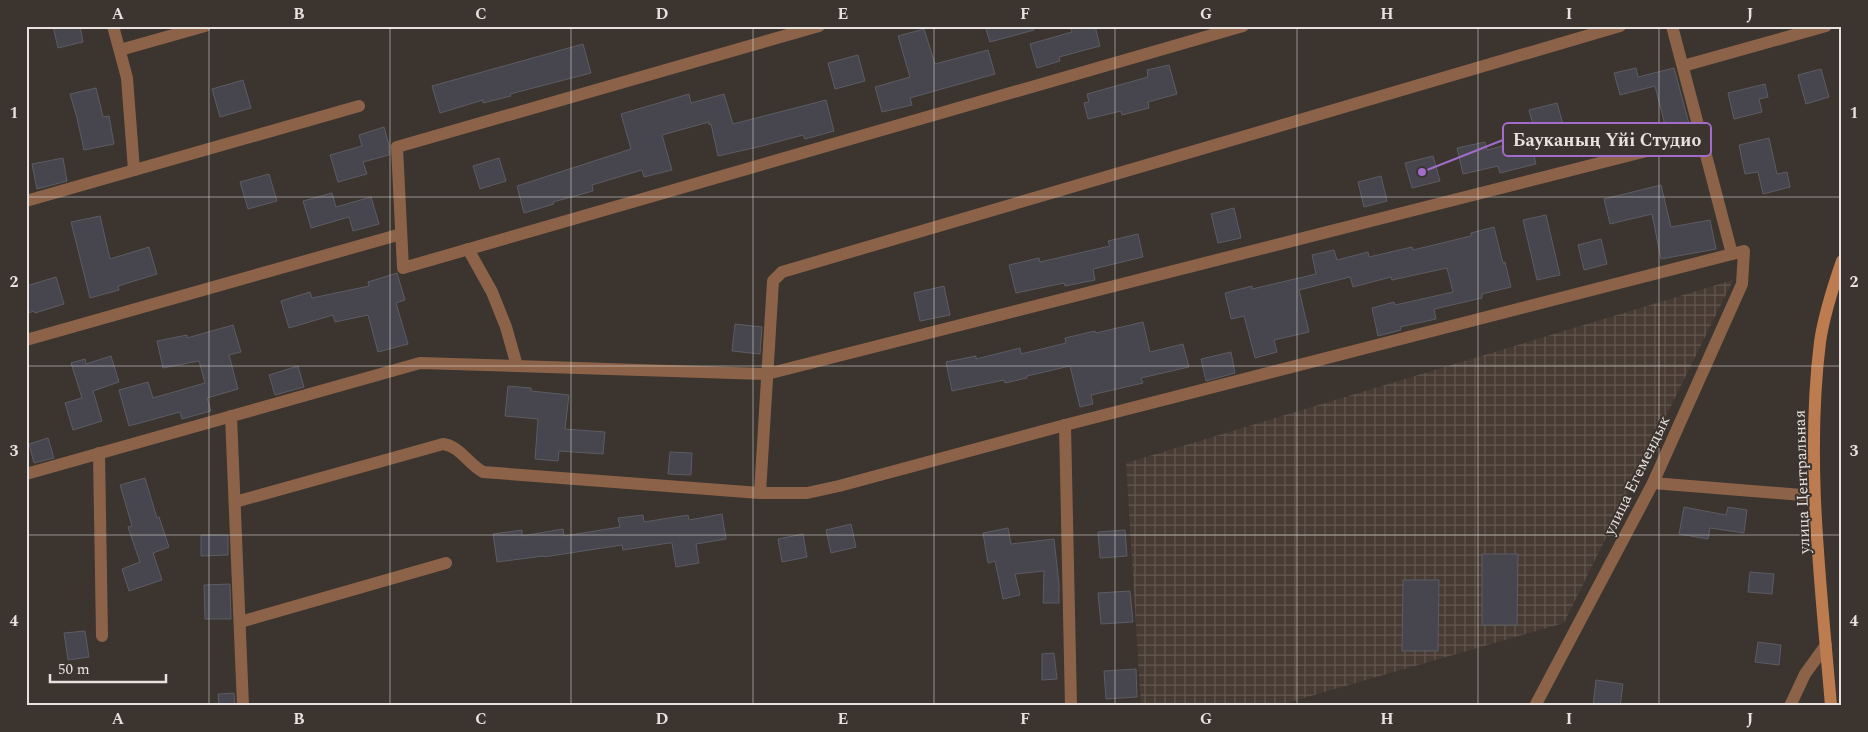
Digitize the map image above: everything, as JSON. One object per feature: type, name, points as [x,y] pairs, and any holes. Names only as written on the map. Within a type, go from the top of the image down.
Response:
[{"type":"main road","name":"улица Центральная","points":[[1831,706],[1814,496],[1813,417],[1820,340],[1829,300],[1842,261]]},
{"type":"street","points":[[113,26],[128,85],[134,170]]},
{"type":"street","points":[[120,50],[205,26]]},
{"type":"street","points":[[819,26],[397,147],[403,268],[1243,26]]},
{"type":"street","points":[[760,493],[772,281],[782,272],[1620,26]]},
{"type":"street","name":"улица Егемендык","points":[[1535,706],[1653,483],[1742,284],[1738,252],[1702,137],[1672,26]]},
{"type":"street","points":[[1683,66],[1826,26]]},
{"type":"street","points":[[26,201],[359,106]]},
{"type":"street","points":[[26,474],[420,363],[767,374],[1702,137]]},
{"type":"street","points":[[26,340],[401,234]]},
{"type":"street","points":[[468,249],[492,292],[506,327],[517,366]]},
{"type":"street","points":[[235,502],[443,444],[452,445],[473,467],[483,472],[760,493],[807,493],[1738,252]]},
{"type":"street","points":[[231,416],[243,706]]},
{"type":"street","points":[[1065,425],[1071,706]]},
{"type":"street","points":[[99,453],[102,636]]},
{"type":"street","points":[[1653,483],[1814,496]]},
{"type":"street","points":[[240,622],[446,563]]},
{"type":"street","points":[[1790,706],[1805,674],[1826,645]]},
{"type":"shaded area","points":[[1733,280],[1564,623],[1276,706],[1141,706],[1126,463]]},
{"type":"building","points":[[53,26],[80,26],[83,42],[58,48]]},
{"type":"building","points":[[985,26],[1034,26],[1034,30],[990,42]]},
{"type":"building","points":[[1095,26],[1100,46],[1059,57],[1060,61],[1037,68],[1030,44],[1072,32],[1071,28]]},
{"type":"building","points":[[924,29],[935,64],[988,50],[995,74],[910,98],[912,105],[882,112],[875,87],[910,77],[898,36]]},
{"type":"building","points":[[583,44],[591,73],[510,94],[511,96],[483,103],[483,100],[440,113],[432,86]]},
{"type":"building","points":[[858,55],[865,81],[835,89],[828,63]]},
{"type":"building","points":[[1169,65],[1177,94],[1148,102],[1149,108],[1122,115],[1121,111],[1088,119],[1084,103],[1089,102],[1087,94],[1148,77],[1147,70]]},
{"type":"building","points":[[1636,68],[1638,77],[1674,68],[1691,131],[1668,137],[1655,86],[1620,95],[1614,73]]},
{"type":"building","points":[[1821,69],[1829,97],[1806,104],[1798,75]]},
{"type":"building","points":[[243,80],[251,108],[220,117],[212,89]]},
{"type":"building","points":[[1765,84],[1768,97],[1759,99],[1762,112],[1734,119],[1728,93]]},
{"type":"building","points":[[96,88],[103,117],[109,116],[114,144],[84,150],[70,94]]},
{"type":"building","points":[[689,94],[691,103],[724,94],[733,124],[826,100],[834,131],[805,139],[803,135],[718,156],[709,122],[662,135],[672,170],[644,177],[642,170],[592,185],[593,191],[553,202],[554,204],[524,213],[517,186],[631,149],[621,114]]},
{"type":"building","points":[[1557,103],[1564,128],[1536,135],[1529,110]]},
{"type":"building","points":[[1605,124],[1611,149],[1583,157],[1577,132]]},
{"type":"building","points":[[384,127],[389,145],[389,155],[363,162],[367,174],[338,182],[330,155],[362,146],[359,135]]},
{"type":"building","points":[[1769,138],[1777,174],[1787,172],[1790,187],[1763,194],[1758,172],[1745,174],[1739,145]]},
{"type":"building","points":[[1530,139],[1536,164],[1500,173],[1498,166],[1463,174],[1457,148],[1485,142],[1487,150]]},
{"type":"building","points":[[1433,156],[1440,181],[1412,188],[1405,163]]},
{"type":"building","points":[[63,158],[67,181],[37,189],[32,164]]},
{"type":"building","points":[[499,158],[506,181],[480,189],[473,166]]},
{"type":"building","points":[[269,174],[277,201],[248,209],[240,182]]},
{"type":"building","points":[[1381,176],[1387,201],[1364,207],[1358,182]]},
{"type":"building","points":[[1661,185],[1671,227],[1710,220],[1716,249],[1661,259],[1652,214],[1610,224],[1604,199]]},
{"type":"building","points":[[332,193],[336,207],[371,197],[379,224],[353,231],[349,217],[311,228],[303,201]]},
{"type":"building","points":[[1234,208],[1241,238],[1218,243],[1211,214]]},
{"type":"building","points":[[1546,215],[1560,275],[1537,280],[1523,220]]},
{"type":"building","points":[[100,216],[110,259],[149,247],[157,274],[118,286],[119,290],[90,298],[71,222]]},
{"type":"building","points":[[1494,227],[1511,287],[1482,294],[1482,298],[1434,309],[1436,319],[1400,327],[1401,330],[1378,336],[1372,308],[1394,302],[1395,305],[1453,292],[1447,268],[1392,280],[1391,277],[1353,287],[1350,277],[1299,290],[1309,332],[1274,340],[1277,352],[1255,358],[1244,316],[1231,319],[1225,293],[1252,286],[1252,289],[1316,274],[1312,255],[1334,250],[1337,260],[1368,252],[1369,257],[1412,247],[1413,250],[1471,236],[1471,233]]},
{"type":"building","points":[[1138,234],[1143,257],[1093,269],[1095,280],[1065,286],[1064,283],[1016,293],[1009,265],[1039,258],[1040,262],[1110,246],[1108,241]]},
{"type":"building","points":[[1601,239],[1607,264],[1584,270],[1578,245]]},
{"type":"building","points":[[397,273],[405,300],[396,303],[408,344],[378,352],[368,315],[335,322],[333,315],[289,328],[281,301],[310,292],[312,298],[369,286],[368,282]]},
{"type":"building","points":[[56,277],[64,304],[26,314],[26,286]]},
{"type":"building","points":[[944,286],[950,315],[920,321],[914,293]]},
{"type":"building","points":[[1143,322],[1150,352],[1183,344],[1189,367],[1141,378],[1143,383],[1091,395],[1093,404],[1080,407],[1070,366],[1005,383],[1004,380],[952,391],[946,362],[976,356],[976,359],[1020,348],[1021,354],[1066,343],[1065,338]]},
{"type":"building","points":[[735,324],[762,327],[760,354],[732,351]]},
{"type":"building","points":[[233,325],[241,352],[229,355],[238,389],[207,398],[211,411],[182,419],[180,412],[129,426],[119,390],[148,382],[153,398],[205,383],[199,361],[163,368],[157,341],[187,335],[187,338]]},
{"type":"building","points":[[1231,352],[1235,373],[1206,381],[1201,359]]},
{"type":"building","points":[[111,356],[119,382],[93,391],[102,421],[73,430],[65,403],[82,398],[71,363],[85,359],[86,364]]},
{"type":"building","points":[[298,366],[304,387],[275,395],[269,375]]},
{"type":"building","points":[[508,386],[531,388],[531,391],[569,395],[565,429],[605,432],[603,454],[559,451],[558,461],[535,459],[538,419],[505,416]]},
{"type":"building","points":[[48,438],[54,458],[34,463],[29,444]]},
{"type":"building","points":[[670,452],[692,453],[691,475],[668,474]]},
{"type":"building","points":[[145,478],[157,518],[159,517],[169,547],[153,553],[162,580],[129,591],[122,569],[140,562],[128,527],[132,526],[120,485]]},
{"type":"building","points":[[1684,507],[1726,515],[1728,507],[1747,510],[1744,533],[1710,528],[1708,539],[1679,534]]},
{"type":"building","points":[[722,514],[726,539],[696,544],[699,563],[676,567],[672,543],[623,550],[622,545],[497,562],[493,534],[522,530],[522,536],[563,529],[564,536],[620,527],[618,518],[643,515],[644,522],[688,515],[689,520]]},
{"type":"building","points":[[851,524],[856,547],[831,553],[826,530]]},
{"type":"building","points":[[1008,528],[1011,544],[1054,539],[1059,603],[1043,603],[1044,571],[1015,574],[1020,595],[1003,599],[995,561],[988,563],[983,533]]},
{"type":"building","points":[[1125,530],[1127,556],[1100,558],[1098,532]]},
{"type":"building","points":[[803,534],[807,557],[782,562],[778,539]]},
{"type":"building","points":[[201,535],[228,535],[228,555],[201,556]]},
{"type":"building","points":[[1482,554],[1518,554],[1517,625],[1482,625]]},
{"type":"building","points":[[1750,572],[1774,574],[1772,594],[1748,592]]},
{"type":"building","points":[[1403,580],[1439,580],[1438,651],[1402,651]]},
{"type":"building","points":[[230,584],[231,619],[205,619],[204,585]]},
{"type":"building","points":[[1130,591],[1133,622],[1101,624],[1098,593]]},
{"type":"building","points":[[85,631],[89,657],[68,660],[64,633]]},
{"type":"building","points":[[1758,642],[1781,645],[1779,665],[1755,662]]},
{"type":"building","points":[[1054,653],[1057,679],[1042,680],[1042,654]]},
{"type":"building","points":[[1136,669],[1137,697],[1106,699],[1104,671]]},
{"type":"building","points":[[1596,680],[1623,684],[1620,706],[1593,706]]},
{"type":"building","points":[[234,693],[235,706],[219,706],[218,694]]},
{"type":"place","name":"Бауканың Үйі Студио","points":[[1422,172]]}]
